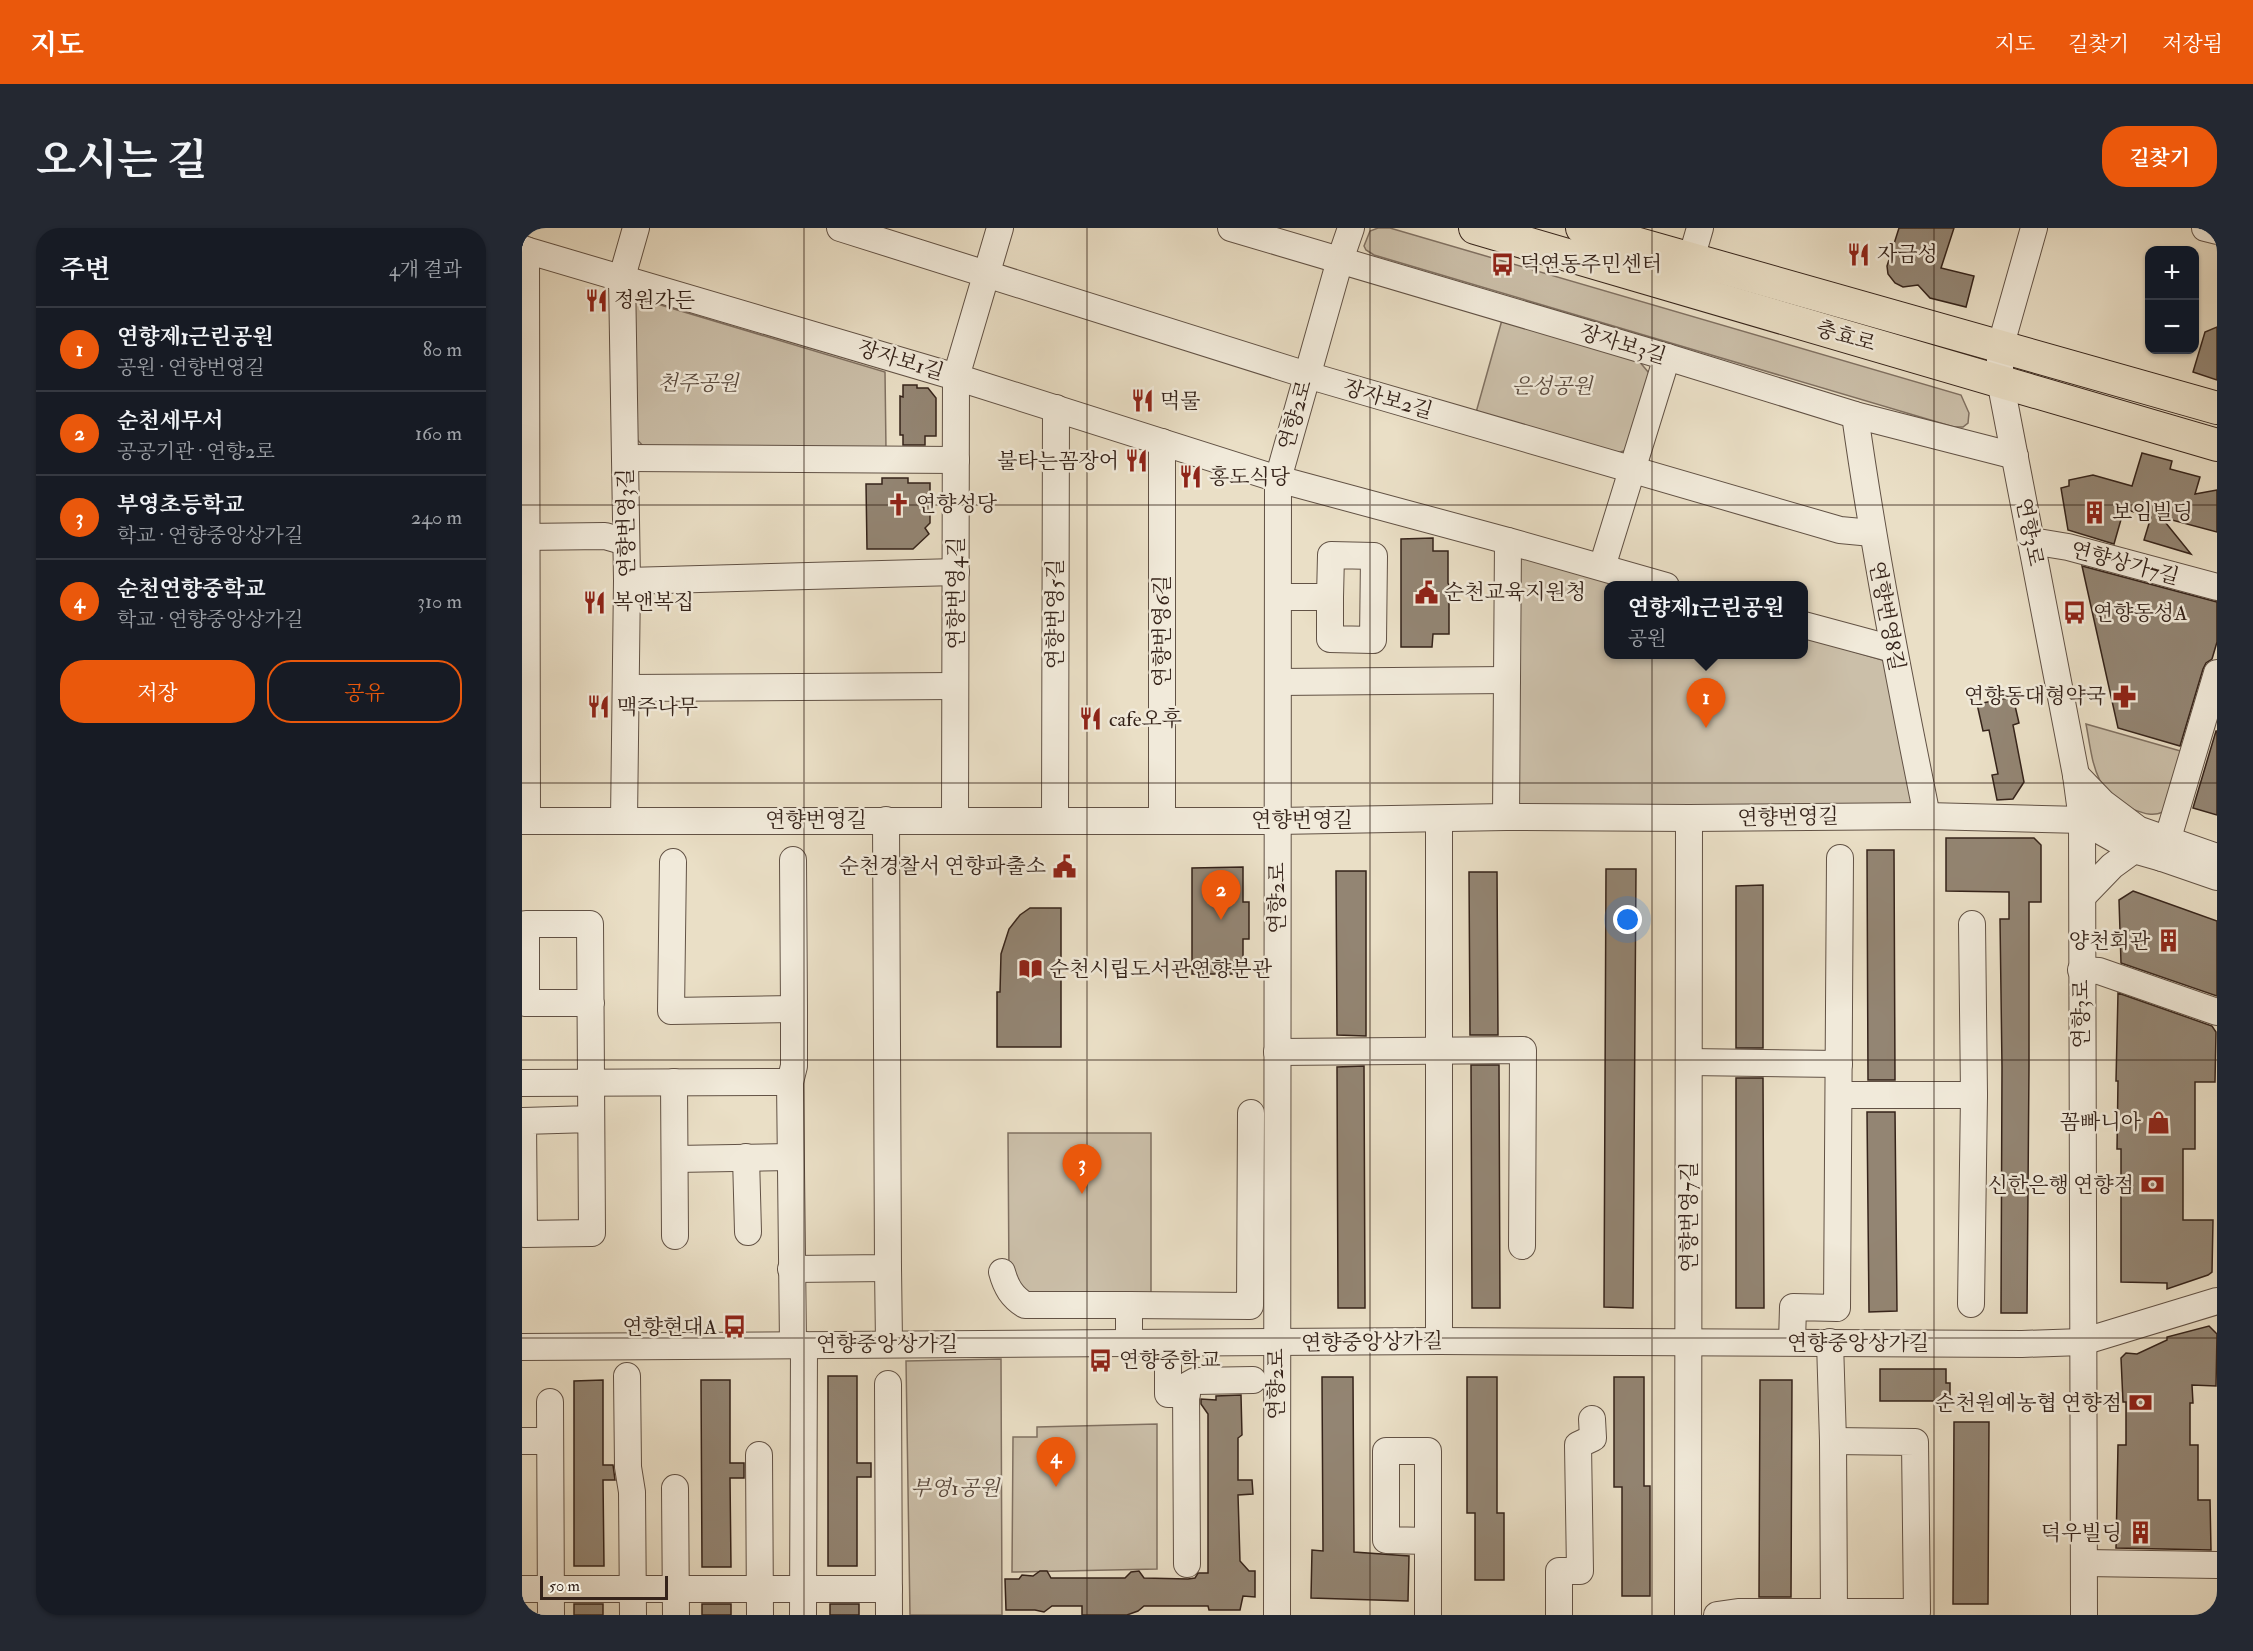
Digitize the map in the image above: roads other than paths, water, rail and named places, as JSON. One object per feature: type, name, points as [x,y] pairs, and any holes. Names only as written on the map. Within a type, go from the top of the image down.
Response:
[{"type":"main road","name":"충효로","points":[[1475,228],[2217,444]]},
{"type":"main road","name":"충효로","points":[[1582,228],[2217,408]]},
{"type":"street","name":"연향번영3길","points":[[624,820],[627,580],[622,277],[636,228]]},
{"type":"street","name":"장자보2길","points":[[840,228],[1306,375],[1840,530],[1872,533]]},
{"type":"street","name":"연향번영4길","points":[[955,821],[956,377],[1000,228]]},
{"type":"street","name":"장자보3길","points":[[1232,228],[1666,357],[1855,416],[2015,456]]},
{"type":"street","name":"연향2로","points":[[1277,1615],[1278,479],[1306,375],[1351,228]]},
{"type":"street","points":[[1691,259],[1700,228]]},
{"type":"street","name":"연향3로","points":[[2034,228],[2000,348],[2000,380],[2076,775],[2082,820],[2084,1615]]},
{"type":"street","points":[[2205,228],[2217,231]]},
{"type":"street","name":"장자보1길","points":[[524,249],[956,377],[1278,479],[1508,541]]},
{"type":"street","points":[[524,249],[524,821]]},
{"type":"street","points":[[1602,567],[1666,357]]},
{"type":"street","name":"연향번영5길","points":[[1055,821],[1056,408]]},
{"type":"street","name":"연향번영8길","points":[[1855,416],[1872,533],[1927,816]]},
{"type":"street","name":"연향번영6길","points":[[1162,442],[1162,820]]},
{"type":"street","points":[[625,458],[956,460]]},
{"type":"street","points":[[525,537],[605,536],[626,542]]},
{"type":"street","points":[[1506,817],[1508,541],[1652,581]]},
{"type":"street","name":"연향상가7길","points":[[2032,541],[2068,547],[2217,587]]},
{"type":"street","points":[[627,580],[956,572]]},
{"type":"street","points":[[1278,597],[1330,597]]},
{"type":"street","points":[[1808,626],[1893,649]]},
{"type":"street","points":[[2165,848],[2209,729],[2217,673]]},
{"type":"street","points":[[1278,682],[1507,680]]},
{"type":"street","points":[[626,688],[955,686]]},
{"type":"street","points":[[2076,775],[2135,840],[2082,896]]},
{"type":"street","name":"연향번영길","points":[[524,821],[1277,821],[1506,817],[1927,816],[2082,820],[2135,840],[2165,848],[2217,856]]},
{"type":"street","name":"연향번영7길","points":[[1688,1615],[1689,818]]},
{"type":"street","points":[[1439,819],[1439,1341]]},
{"type":"street","points":[[886,820],[889,1344]]},
{"type":"street","name":"연향번영길","points":[[2165,848],[2217,877]]},
{"type":"street","points":[[1792,1342],[1793,1307],[1838,1308],[1840,858]]},
{"type":"street","points":[[793,860],[794,1066],[790,1082],[791,1269],[798,1344],[803,1615]]},
{"type":"street","points":[[673,862],[671,1011],[794,1009]]},
{"type":"street","points":[[1971,1304],[1974,1095],[1972,924]]},
{"type":"street","points":[[2081,970],[2099,971],[2217,1012]]},
{"type":"street","points":[[591,1004],[592,1233],[524,1234],[523,1121],[591,1119]]},
{"type":"street","points":[[1277,1052],[1523,1050],[1522,1246]]},
{"type":"street","points":[[1689,1062],[1839,1064]]},
{"type":"street","points":[[522,1083],[790,1082]]},
{"type":"street","points":[[674,1083],[675,1236]]},
{"type":"street","points":[[1839,1095],[1974,1095]]},
{"type":"street","points":[[1002,1272],[1006,1286],[1016,1300],[1025,1305],[1250,1306],[1251,1113]]},
{"type":"street","points":[[746,1157],[748,1232]]},
{"type":"street","points":[[675,1159],[790,1157]]},
{"type":"street","points":[[791,1269],[888,1269]]},
{"type":"street","name":"연향중앙상가길","points":[[522,1347],[1439,1341],[2022,1344],[2082,1342],[2217,1301]]},
{"type":"street","points":[[1129,1305],[1130,1343]]},
{"type":"street","points":[[1830,1342],[1834,1614]]},
{"type":"street","points":[[1168,1343],[1168,1394],[1187,1394]]},
{"type":"street","points":[[627,1376],[628,1467],[632,1492],[633,1615]]},
{"type":"street","points":[[1187,1564],[1186,1386],[1195,1381],[1253,1380]]},
{"type":"street","points":[[888,1383],[889,1615]]},
{"type":"street","points":[[550,1401],[551,1615]]},
{"type":"street","points":[[1558,1615],[1558,1571],[1580,1571],[1578,1445],[1593,1438],[1593,1419]]},
{"type":"street","points":[[522,1441],[550,1441]]},
{"type":"street","points":[[1717,1615],[1738,1612],[1834,1614],[1917,1612],[1915,1442],[1833,1441]]},
{"type":"street","points":[[759,1455],[760,1615]]},
{"type":"street","points":[[675,1488],[676,1615]]},
{"type":"street","points":[[1428,1540],[1428,1615]]},
{"type":"street","points":[[2085,1563],[2217,1565]]},
{"type":"street","points":[[522,1589],[889,1589]]},
{"type":"place","name":"자금성","points":[[1859,254]]},
{"type":"place","name":"덕연동주민센터","points":[[1502,264]]},
{"type":"place","name":"정원가든","points":[[596,300]]},
{"type":"place","name":"먹물","points":[[1142,401]]},
{"type":"place","name":"불타는꼼장어","points":[[1137,461]]},
{"type":"place","name":"홍도식당","points":[[1191,477]]},
{"type":"place","name":"연향성당","points":[[898,504]]},
{"type":"place","name":"보임빌딩","points":[[2094,512]]},
{"type":"place","name":"순천교육지원청","points":[[1426,592]]},
{"type":"place","name":"복앤복집","points":[[595,602]]},
{"type":"place","name":"연향동성A","points":[[2075,613]]},
{"type":"place","name":"연향동대형약국","points":[[2124,696]]},
{"type":"place","name":"맥주나무","points":[[599,707]]},
{"type":"place","name":"cafe오후","points":[[1091,719]]},
{"type":"place","name":"연향제1근린공원","points":[[1706,728]]},
{"type":"place","name":"순천경찰서 연향파출소","points":[[1064,866]]},
{"type":"place","name":"순천세무서","points":[[1221,920]]},
{"type":"place","name":"양천회관","points":[[2168,941]]},
{"type":"place","name":"순천시립도서관연향분관","points":[[1031,969]]},
{"type":"place","name":"꼼빠니아","points":[[2159,1122]]},
{"type":"place","name":"신한은행 연향점","points":[[2152,1185]]},
{"type":"place","name":"부영초등학교","points":[[1082,1194]]},
{"type":"place","name":"연향현대A","points":[[735,1327]]},
{"type":"place","name":"연향중학교","points":[[1101,1360]]},
{"type":"place","name":"순천원예농협 연향점","points":[[2140,1403]]},
{"type":"place","name":"순천연향중학교","points":[[1056,1487]]},
{"type":"place","name":"덕우빌딩","points":[[2140,1533]]},
{"type":"park label","name":"천주공원","points":[[698,383]]},
{"type":"park label","name":"은성공원","points":[[1552,386]]},
{"type":"park label","name":"부영1공원","points":[[955,1488]]}]
